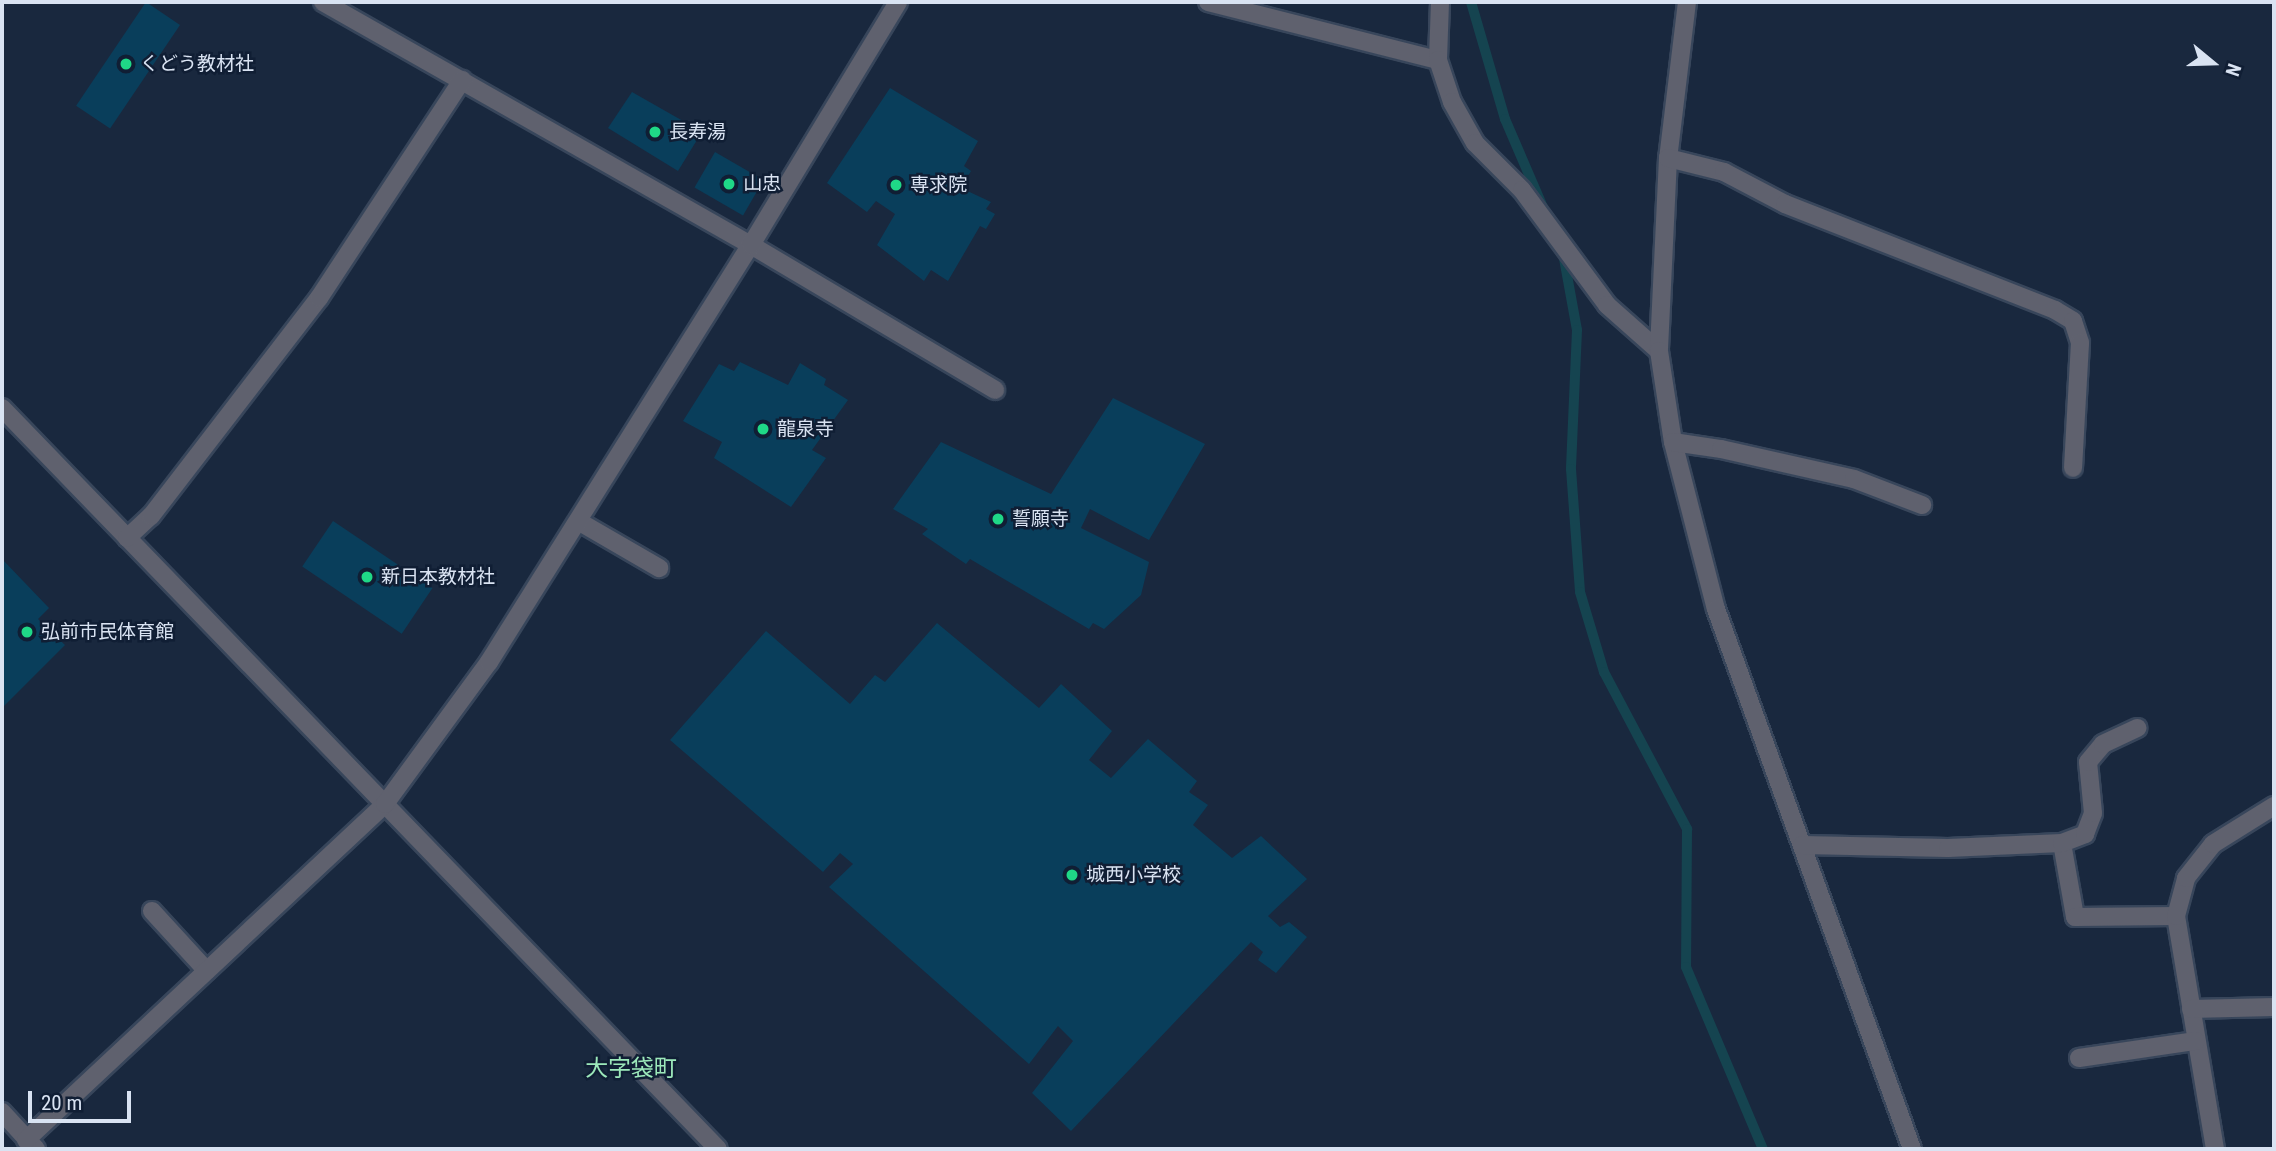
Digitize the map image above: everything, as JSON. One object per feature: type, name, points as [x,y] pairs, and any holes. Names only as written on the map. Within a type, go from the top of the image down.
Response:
[{"type":"street","points":[[323,2],[751,245],[995,390]]},
{"type":"street","points":[[2,1112],[31,1145],[207,971],[385,804],[489,662],[751,245],[898,2]]},
{"type":"street","points":[[1208,2],[1437,60]]},
{"type":"street","points":[[1440,2],[1437,60],[1452,102],[1475,143],[1522,190],[1607,305],[1659,351]]},
{"type":"street","points":[[1687,2],[1668,158],[1659,351],[1674,442],[1716,609],[1912,1149]]},
{"type":"street","points":[[127,538],[151,516],[319,298],[462,80]]},
{"type":"street","points":[[1668,158],[1724,172],[1785,204],[2043,305],[2073,321],[2080,343],[2073,468]]},
{"type":"street","points":[[2,408],[718,1149]]},
{"type":"street","points":[[1674,442],[1721,449],[1854,480],[1922,505]]},
{"type":"street","points":[[578,521],[659,568]]},
{"type":"street","points":[[1802,845],[1948,848],[2062,843],[2085,834],[2093,813],[2088,762],[2103,744],[2138,728]]},
{"type":"street","points":[[2215,1149],[2176,916],[2186,878],[2213,844],[2274,806]]},
{"type":"street","points":[[2062,843],[2075,917],[2176,916]]},
{"type":"street","points":[[152,911],[207,971]]},
{"type":"street","points":[[2191,1009],[2274,1007]]},
{"type":"street","points":[[2079,1058],[2196,1041]]},
{"type":"building","name":"くどう教材社","points":[[146,2],[180,25],[110,129],[76,106]]},
{"type":"building","name":"専求院","points":[[890,88],[978,141],[964,166],[971,171],[961,188],[991,202],[986,209],[995,214],[986,229],[980,226],[948,281],[931,270],[924,281],[877,245],[895,214],[876,201],[867,212],[827,183]]},
{"type":"building","name":"長寿湯","points":[[632,92],[683,121],[700,135],[678,171],[608,128]]},
{"type":"building","name":"山忠","points":[[715,152],[763,180],[743,216],[694,188]]},
{"type":"building","name":"龍泉寺","points":[[740,362],[788,385],[800,363],[826,379],[824,385],[848,400],[812,450],[826,458],[791,507],[714,458],[722,442],[683,421],[719,364],[734,371]]},
{"type":"building","name":"誓願寺","points":[[1113,398],[1205,444],[1149,540],[1090,509],[1081,528],[1149,562],[1141,595],[1104,629],[1093,623],[1089,629],[970,559],[966,564],[922,534],[928,529],[893,509],[941,442],[1051,494]]},
{"type":"building","name":"新日本教材社","points":[[333,521],[432,588],[402,634],[302,567]]},
{"type":"building","name":"弘前市民体育館","points":[[2,559],[49,608],[38,619],[65,645],[2,708]]},
{"type":"building","name":"城西小学校","points":[[937,623],[1039,708],[1061,684],[1112,731],[1089,760],[1111,778],[1148,739],[1197,781],[1189,792],[1208,805],[1193,825],[1232,858],[1261,836],[1307,879],[1268,916],[1280,927],[1289,922],[1307,937],[1276,973],[1258,960],[1263,952],[1251,942],[1071,1131],[1032,1093],[1073,1041],[1058,1026],[1029,1064],[829,887],[853,864],[840,853],[823,872],[670,740],[766,631],[850,704],[875,675],[885,682]]},
{"type":"waterway","points":[[1471,2],[1505,119],[1545,212]]},
{"type":"waterway","points":[[1563,253],[1577,330],[1571,469],[1580,592],[1604,672],[1687,829],[1686,967],[1763,1149]]},
{"type":"place","name":"くどう教材社","points":[[126,64]]},
{"type":"place","name":"長寿湯","points":[[655,132]]},
{"type":"place","name":"山忠","points":[[729,184]]},
{"type":"place","name":"専求院","points":[[896,185]]},
{"type":"place","name":"龍泉寺","points":[[763,429]]},
{"type":"place","name":"誓願寺","points":[[998,519]]},
{"type":"place","name":"新日本教材社","points":[[367,577]]},
{"type":"place","name":"弘前市民体育館","points":[[27,632]]},
{"type":"place","name":"城西小学校","points":[[1072,875]]},
{"type":"district","name":"大字袋町","points":[[631,1069]]}]
